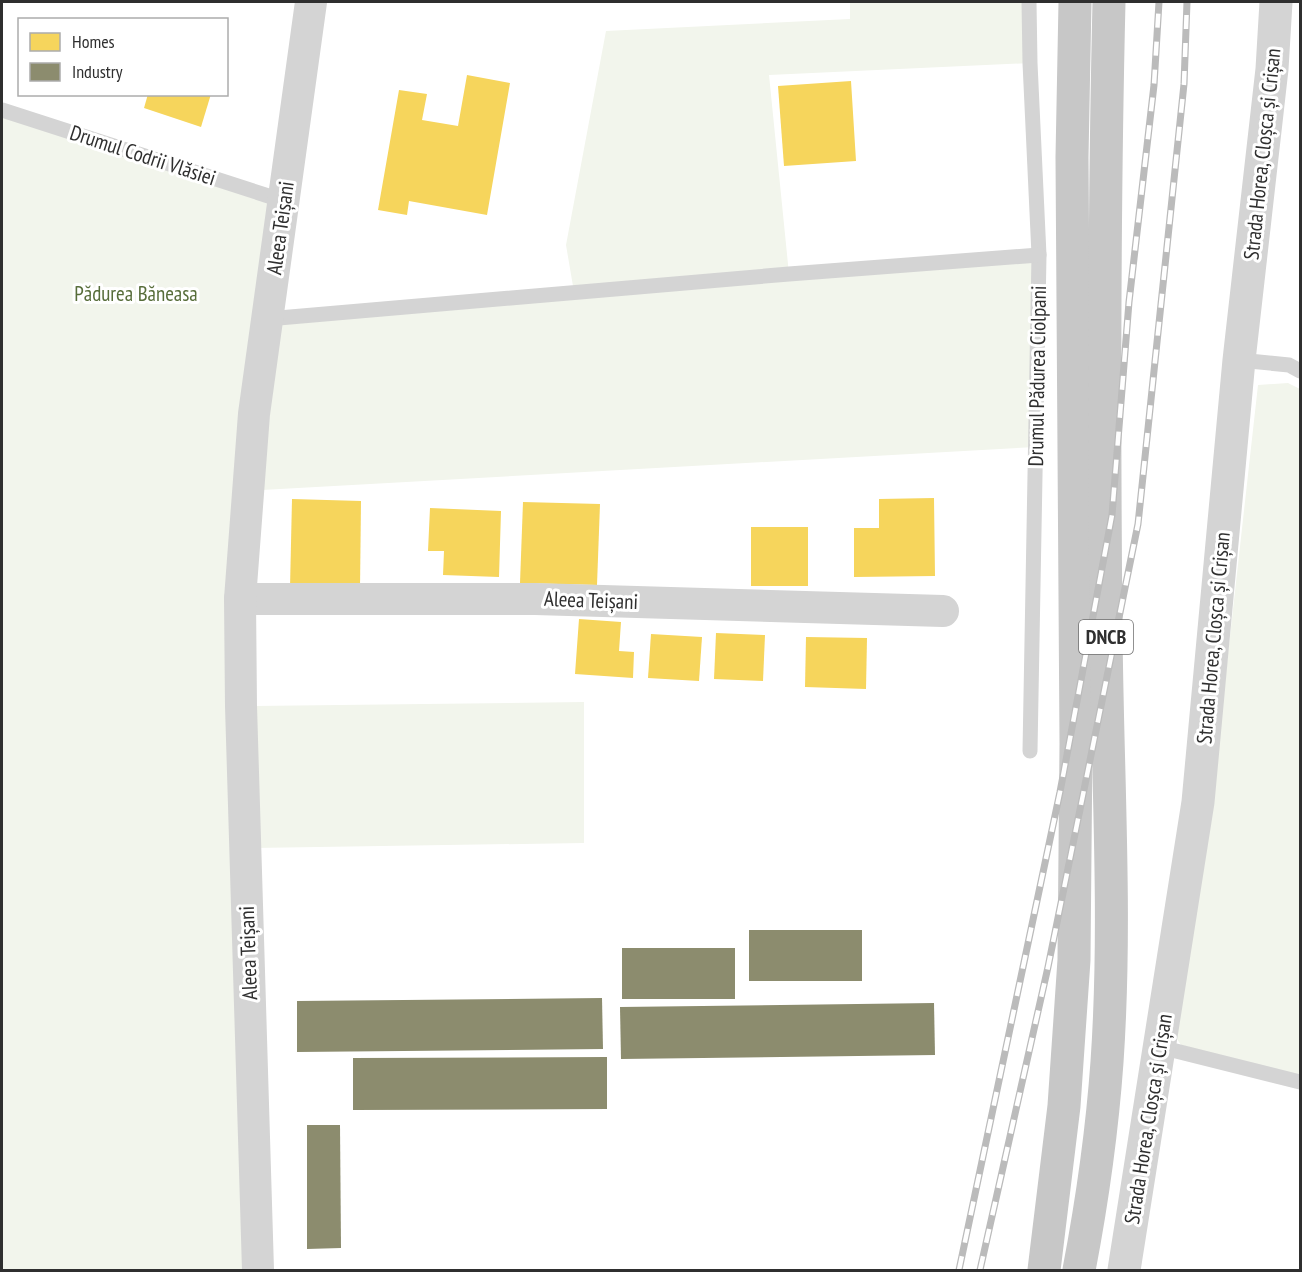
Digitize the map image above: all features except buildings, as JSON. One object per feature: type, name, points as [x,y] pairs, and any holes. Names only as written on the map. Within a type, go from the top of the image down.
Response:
[{"type":"main road","name":"DNCB","points":[[1044,1270],[1064,1106],[1074,960],[1077,744],[1072,157],[1075,2]]},
{"type":"main road","name":"Strada Horea, Cloșca și Crișan","points":[[1079,1270],[1097,1160],[1106,1073],[1110,973],[1105,158],[1109,2]]},
{"type":"street","name":"Aleea Teișani","points":[[258,1270],[241,718],[240,599],[254,414],[311,2]]},
{"type":"street","name":"Strada Horea, Cloșca și Crișan","points":[[1124,1270],[1198,802],[1239,360],[1272,69],[1276,2]]},
{"type":"street","name":"Aleea Teișani","points":[[240,599],[535,599],[943,611]]},
{"type":"lane","name":"Drumul Pădurea Ciolpani","points":[[1029,2],[1039,255],[1030,751]]},
{"type":"lane","name":"Drumul Codrii Vlăsiei","points":[[2,110],[284,201]]},
{"type":"lane","points":[[267,319],[1039,255]]},
{"type":"lane","points":[[1239,360],[1289,365],[1300,371]]},
{"type":"lane","points":[[1160,1047],[1300,1082]]},
{"type":"green space","points":[[850,2],[1029,2],[1030,63],[769,75],[789,274],[1039,255],[1036,447],[262,490],[279,317],[574,292],[566,245],[606,31],[850,19]]},
{"type":"green space","name":"Pădurea Băneasa","points":[[2,110],[284,201],[254,414],[259,1270],[2,1270]]},
{"type":"green space","points":[[1288,383],[1300,389],[1300,1088],[1181,1045],[1173,1033],[1222,708],[1258,385]]},
{"type":"green space","points":[[584,702],[584,843],[253,848],[250,706]]},
{"type":"railway","points":[[959,1270],[1060,792],[1112,515],[1129,302],[1154,85],[1159,2]]},
{"type":"railway","points":[[980,1270],[1048,967],[1138,524],[1184,84],[1187,2]]}]
